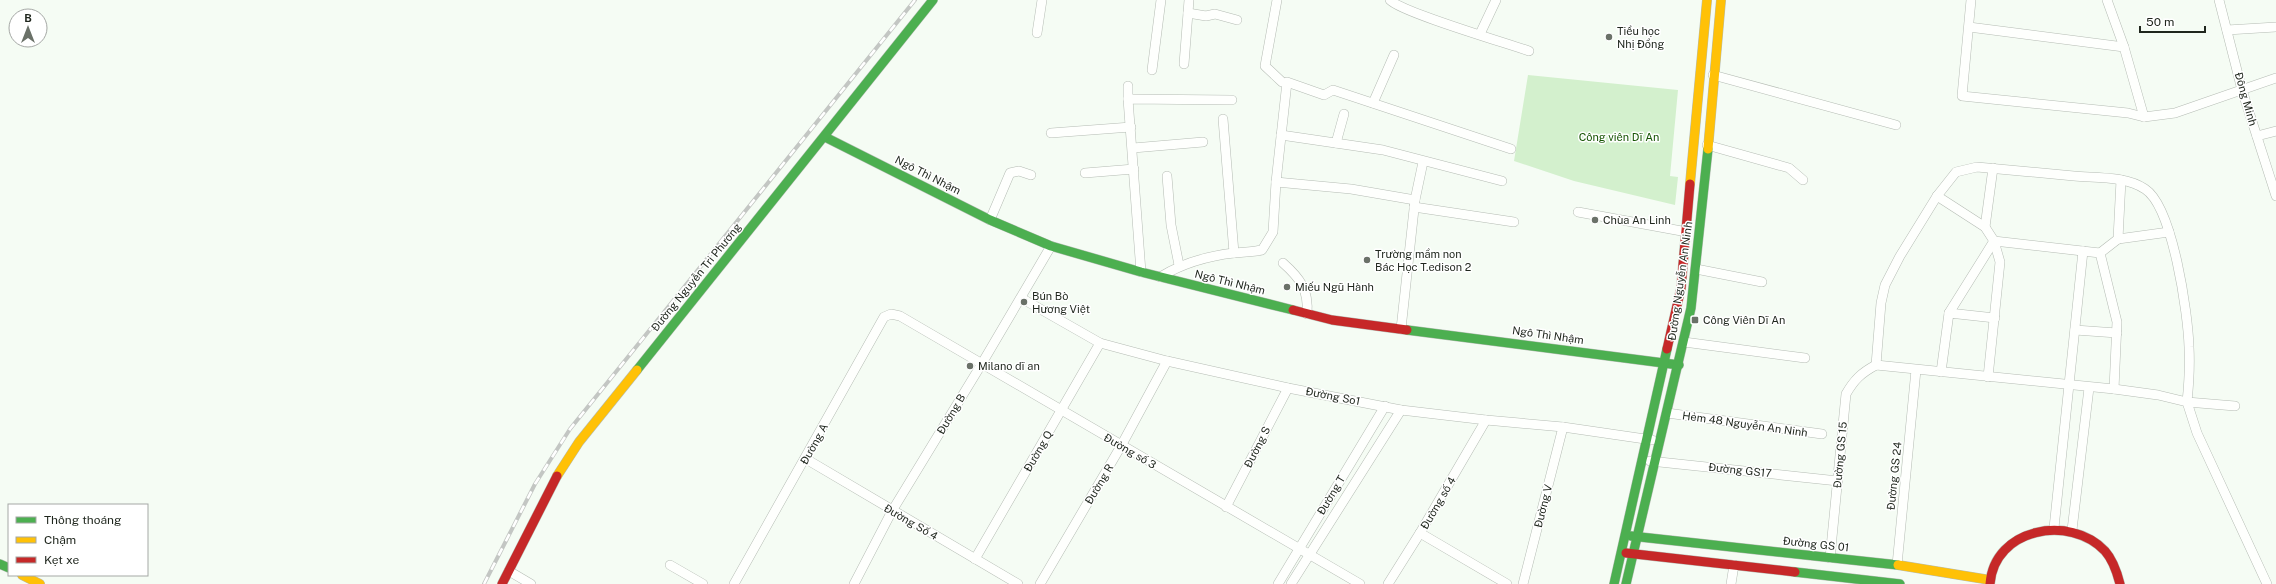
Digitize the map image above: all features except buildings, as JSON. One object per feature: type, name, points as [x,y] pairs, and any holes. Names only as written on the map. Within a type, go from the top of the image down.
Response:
[{"type":"main road","name":"Đường Nguyễn Tri Phương","points":[[502,584],[558,475],[579,442],[933,0]]},
{"type":"main road","name":"Đường Nguyễn An Ninh","points":[[1614,584],[1682,288],[1707,0]]},
{"type":"main road","name":"Đường Nguyễn An Ninh","points":[[1626,584],[1679,365],[1696,269],[1718,0]]},
{"type":"main road","name":"Ngô Thì Nhậm","points":[[824,136],[990,220],[1051,246],[1160,277],[1332,320],[1679,365]]},
{"type":"main road","points":[[1687,232],[1700,234]]},
{"type":"main road","points":[[1990,582],[1996,564],[2006,549],[2020,538],[2031,533],[2054,528],[2072,530],[2090,538],[2105,551],[2116,568],[2120,584]]},
{"type":"main road","name":"Đường GS 01","points":[[1626,535],[1897,565],[1990,582]]},
{"type":"main road","points":[[1734,565],[1736,548]]},
{"type":"main road","points":[[1621,552],[1734,565],[1828,580],[1896,584]]},
{"type":"main road","points":[[1828,580],[1830,558]]},
{"type":"main road","name":"Đường GS 24","points":[[1896,584],[1897,565]]},
{"type":"main road","points":[[24,576],[40,584]]},
{"type":"street","points":[[1037,33],[1042,0]]},
{"type":"street","points":[[1152,70],[1161,0]]},
{"type":"street","points":[[1184,64],[1189,0]]},
{"type":"street","points":[[1277,0],[1265,66],[1282,82]]},
{"type":"street","points":[[1390,0],[1394,4],[1529,51]]},
{"type":"street","points":[[1480,34],[1496,0]]},
{"type":"street","points":[[1971,0],[1962,96],[2144,117],[2175,113],[2276,78]]},
{"type":"street","points":[[2107,0],[2124,47],[2144,117]]},
{"type":"street","name":"Đông Minh","points":[[2219,0],[2242,90],[2276,196]]},
{"type":"street","points":[[1188,13],[1206,16],[1215,14],[1238,20]]},
{"type":"street","points":[[1969,27],[2124,47]]},
{"type":"street","points":[[2227,30],[2276,27]]},
{"type":"street","points":[[1373,103],[1394,55]]},
{"type":"street","points":[[1713,75],[1896,125]]},
{"type":"street","points":[[1160,277],[1179,265],[1211,256],[1262,250],[1268,242],[1273,232],[1276,182],[1286,82],[1324,96],[1333,90],[1511,149]]},
{"type":"street","points":[[1128,86],[1142,272]]},
{"type":"street","points":[[1128,99],[1232,100]]},
{"type":"street","points":[[1336,143],[1344,114]]},
{"type":"street","points":[[1223,119],[1234,253]]},
{"type":"street","points":[[1051,133],[1131,126]]},
{"type":"street","points":[[2257,136],[2276,131]]},
{"type":"street","points":[[1281,134],[1383,150],[1423,162],[1502,181]]},
{"type":"street","points":[[1133,148],[1203,142]]},
{"type":"street","points":[[1707,145],[1790,168],[1803,180]]},
{"type":"street","points":[[1401,329],[1414,203],[1423,162]]},
{"type":"street","points":[[2235,406],[2187,402],[2158,395],[2114,389],[2069,386],[1876,365],[1880,303],[1885,285],[1900,256],[1937,196],[1956,172],[1977,167],[2121,180],[2141,186],[2153,195],[2165,219],[2169,232],[2184,299],[2190,359],[2187,402],[2197,433],[2266,584]]},
{"type":"street","points":[[1985,227],[1993,168]]},
{"type":"street","points":[[1085,173],[1134,169]]},
{"type":"street","points":[[990,220],[1010,173],[1020,171],[1030,175]]},
{"type":"street","points":[[1167,176],[1171,225],[1179,265]]},
{"type":"street","points":[[2118,239],[2121,180]]},
{"type":"street","points":[[1276,182],[1351,189],[1414,203],[1514,222]]},
{"type":"street","points":[[1937,196],[1985,227],[1994,241],[2000,262],[1988,377]]},
{"type":"street","points":[[1578,212],[1687,232]]},
{"type":"street","points":[[1994,241],[2100,253],[2118,239],[2169,232]]},
{"type":"street","points":[[1941,372],[1949,313],[1994,241]]},
{"type":"street","name":"Đường B","points":[[856,583],[892,511],[981,365],[1051,246]]},
{"type":"street","points":[[2054,528],[2082,251]]},
{"type":"street","points":[[2100,253],[2117,322],[2114,389]]},
{"type":"street","points":[[1283,263],[1300,278],[1308,302],[1307,314]]},
{"type":"street","points":[[1696,269],[1762,282]]},
{"type":"street","name":"Đường So1","points":[[1021,298],[1100,343],[1167,361],[1288,388],[1401,410],[1563,427],[1660,441]]},
{"type":"street","points":[[1949,313],[1995,318]]},
{"type":"street","name":"Đường A","points":[[734,584],[806,459],[884,317],[891,314],[900,316]]},
{"type":"street","name":"Đường số 3","points":[[900,316],[981,365],[1360,584]]},
{"type":"street","points":[[2075,330],[2117,333]]},
{"type":"street","points":[[1684,342],[1805,358]]},
{"type":"street","name":"Đường Q","points":[[975,559],[1100,343]]},
{"type":"street","name":"Đường R","points":[[1040,584],[1121,446],[1167,361]]},
{"type":"street","name":"Đường GS 15","points":[[1830,558],[1846,394],[1854,380],[1863,372],[1876,365]]},
{"type":"street","name":"Đường GS 24","points":[[1897,565],[1916,370]]},
{"type":"street","name":"Đường S","points":[[1226,506],[1288,388]]},
{"type":"street","points":[[2072,530],[2089,388]]},
{"type":"street","name":"Đường T","points":[[1278,584],[1385,406]]},
{"type":"street","name":"Đường T","points":[[1291,584],[1308,554],[1401,410]]},
{"type":"street","name":"Hẻm 48 Nguyễn An Ninh","points":[[1667,413],[1822,434]]},
{"type":"street","name":"Đường số 4","points":[[1388,584],[1420,533],[1486,420]]},
{"type":"street","name":"Đường V","points":[[1523,584],[1563,427]]},
{"type":"street","name":"Đường Số 4","points":[[806,459],[1018,584]]},
{"type":"street","name":"Đường GS17","points":[[1643,460],[1838,481]]},
{"type":"street","points":[[1420,533],[1507,584]]},
{"type":"street","points":[[1731,584],[1734,565]]},
{"type":"street","points":[[670,566],[703,584]]},
{"type":"street","points":[[509,571],[531,584]]},
{"type":"green space","name":"Công viên Dĩ An","points":[[1528,75],[1678,90],[1670,176],[1678,177],[1675,205],[1574,181],[1514,161]]},
{"type":"railway","points":[[484,584],[535,484],[570,429],[915,0]]},
{"type":"traffic: fast","points":[[637,370],[933,0]]},
{"type":"traffic: fast","points":[[825,137],[990,220],[1051,246],[1141,272],[1293,310]]},
{"type":"traffic: fast","points":[[1626,584],[1691,308],[1708,149]]},
{"type":"traffic: fast","points":[[1407,330],[1679,365]]},
{"type":"traffic: fast","points":[[1614,584],[1667,349]]},
{"type":"traffic: fast","points":[[1631,536],[1898,565]]},
{"type":"traffic: fast","points":[[0,564],[8,568]]},
{"type":"traffic: fast","points":[[1795,572],[1900,584]]},
{"type":"traffic: slow","points":[[1690,184],[1707,0]]},
{"type":"traffic: slow","points":[[1708,149],[1721,0]]},
{"type":"traffic: slow","points":[[557,476],[579,442],[637,370]]},
{"type":"traffic: slow","points":[[1898,565],[1990,580]]},
{"type":"traffic: slow","points":[[24,576],[40,584]]},
{"type":"traffic: jam","points":[[1667,349],[1681,288],[1690,184]]},
{"type":"traffic: jam","points":[[1293,310],[1332,320],[1407,330]]},
{"type":"traffic: jam","points":[[502,584],[557,476]]},
{"type":"traffic: jam","points":[[1990,584],[1995,565],[2005,550],[2019,539],[2036,533],[2054,530],[2073,533],[2090,539],[2105,551],[2114,566],[2120,584]]},
{"type":"traffic: jam","points":[[1626,553],[1795,572]]},
{"type":"place","name":"Tiểu học Nhị Đồng","points":[[1609,37]]},
{"type":"place","name":"Chùa An Linh","points":[[1595,220]]},
{"type":"place","name":"Trường mầm non Bác Học T.edison 2","points":[[1367,260]]},
{"type":"place","name":"Miếu Ngũ Hành","points":[[1287,287]]},
{"type":"place","name":"Bún Bò Hương Việt","points":[[1024,302]]},
{"type":"place","name":"Công Viên Dĩ An","points":[[1695,320]]},
{"type":"place","name":"Milano dĩ an","points":[[970,366]]}]
